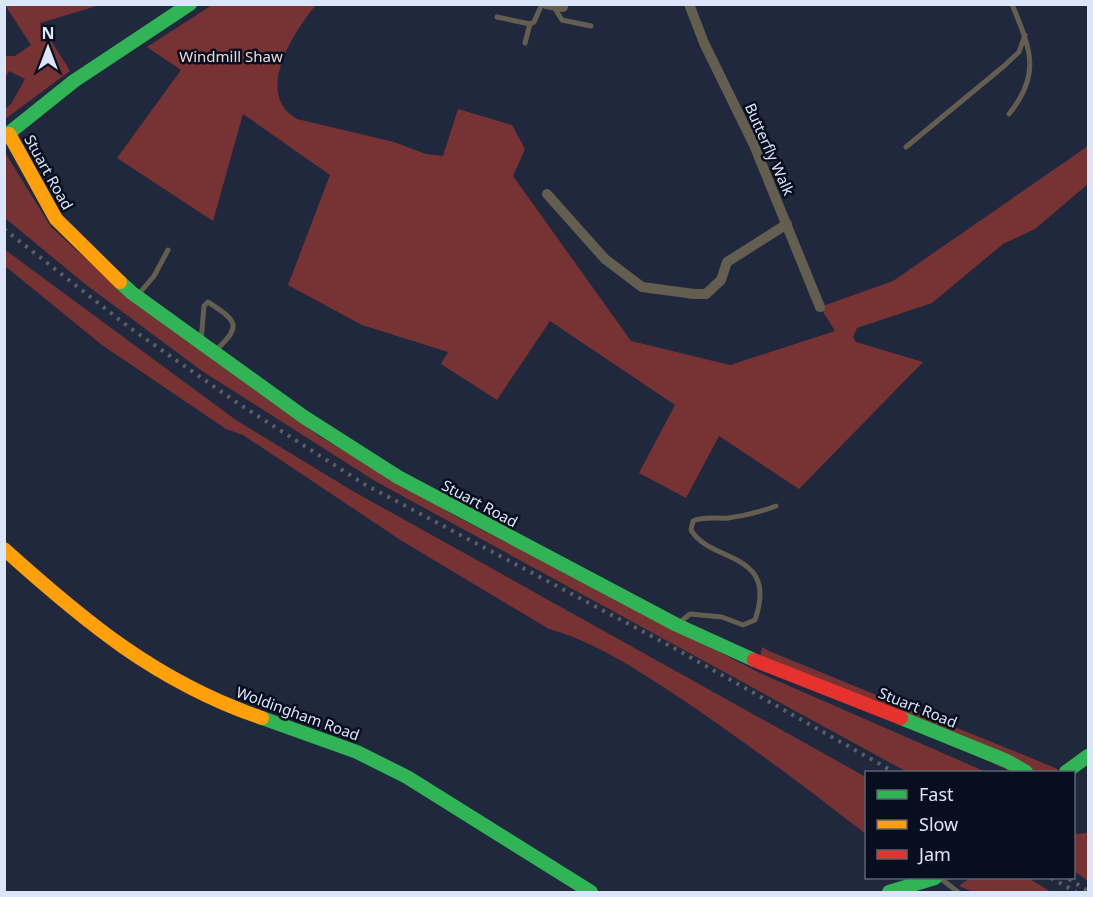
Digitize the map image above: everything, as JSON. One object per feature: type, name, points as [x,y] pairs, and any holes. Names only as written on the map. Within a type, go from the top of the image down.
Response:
[{"type":"street","points":[[7,136],[75,81],[190,4]]},
{"type":"street","name":"Butterfly Walk","points":[[689,4],[704,44],[754,145],[820,307]]},
{"type":"street","name":"Stuart Road","points":[[7,136],[56,219],[136,296],[304,417],[398,477],[677,625],[748,657],[1007,761],[1024,771]]},
{"type":"street","points":[[548,194],[605,259],[642,286],[694,294],[706,294],[721,280],[727,262],[787,224]]},
{"type":"street","name":"Woldingham Road","points":[[4,549],[83,620],[153,670],[202,695],[376,760],[426,786],[591,892]]},
{"type":"street","points":[[1067,771],[1089,756]]},
{"type":"street","points":[[889,892],[934,879]]},
{"type":"lane","points":[[1009,114],[1024,96],[1031,68],[1025,35],[1012,4]]},
{"type":"lane","points":[[497,17],[530,24],[552,5],[562,20],[591,26]]},
{"type":"lane","points":[[525,43],[530,24]]},
{"type":"lane","points":[[906,147],[1019,52],[1025,35]]},
{"type":"lane","points":[[136,296],[154,276],[168,250]]},
{"type":"lane","points":[[201,342],[204,306],[208,302],[231,318],[234,325],[231,337],[214,352]]},
{"type":"lane","points":[[677,625],[690,614],[722,617],[743,625],[754,620],[762,600],[753,574],[738,559],[696,538],[691,530],[693,521],[699,518],[726,518],[761,512],[776,506]]},
{"type":"lane","points":[[939,879],[958,892]]},
{"type":"green space","points":[[5,5],[100,5],[40,23],[70,71],[5,119],[5,109],[11,104],[25,79],[9,71],[5,78],[5,56],[15,56],[31,45]]},
{"type":"green space","name":"Windmill Shaw","points":[[212,5],[316,5],[289,46],[278,79],[278,94],[284,108],[297,119],[394,142],[426,154],[443,156],[458,109],[512,125],[525,149],[513,176],[631,341],[730,365],[835,331],[820,307],[893,281],[1088,146],[1088,184],[1035,229],[1003,244],[932,303],[857,328],[853,337],[856,342],[923,362],[799,489],[719,436],[686,498],[639,473],[675,405],[550,321],[497,400],[441,364],[448,352],[362,325],[288,285],[330,175],[243,114],[213,221],[117,158],[181,70],[147,47]]},
{"type":"green space","points":[[4,151],[51,227],[131,300],[319,436],[457,517],[760,673],[984,771],[905,771],[375,481],[202,371],[85,284],[5,218]]},
{"type":"green space","points":[[4,249],[236,420],[351,490],[865,776],[865,833],[747,745],[645,675],[598,648],[549,629],[402,541],[243,435],[226,429],[102,345],[5,266]]},
{"type":"green space","points":[[762,647],[1058,769],[1056,771],[1010,771],[760,658]]},
{"type":"green space","points":[[1088,833],[1088,881],[1075,872],[1075,834]]},
{"type":"green space","points":[[969,879],[1030,879],[1051,892],[973,892],[959,886]]},
{"type":"railway","points":[[4,229],[130,328],[239,404],[364,484],[674,648],[892,771]]},
{"type":"railway","points":[[1053,879],[1076,892]]},
{"type":"railway","points":[[1069,879],[1088,891]]},
{"type":"traffic: fast","points":[[4,137],[74,81],[190,4]]},
{"type":"traffic: fast","points":[[120,282],[304,417],[398,477],[677,625],[754,660]]},
{"type":"traffic: fast","points":[[262,718],[357,752],[407,777],[591,892]]},
{"type":"traffic: fast","points":[[901,718],[1007,761],[1024,771]]},
{"type":"traffic: fast","points":[[1067,771],[1088,756]]},
{"type":"traffic: fast","points":[[889,892],[932,879]]},
{"type":"traffic: slow","points":[[9,134],[56,219],[120,282]]},
{"type":"traffic: slow","points":[[4,549],[94,625],[156,668],[189,687],[262,718]]},
{"type":"traffic: jam","points":[[754,660],[901,718]]}]
